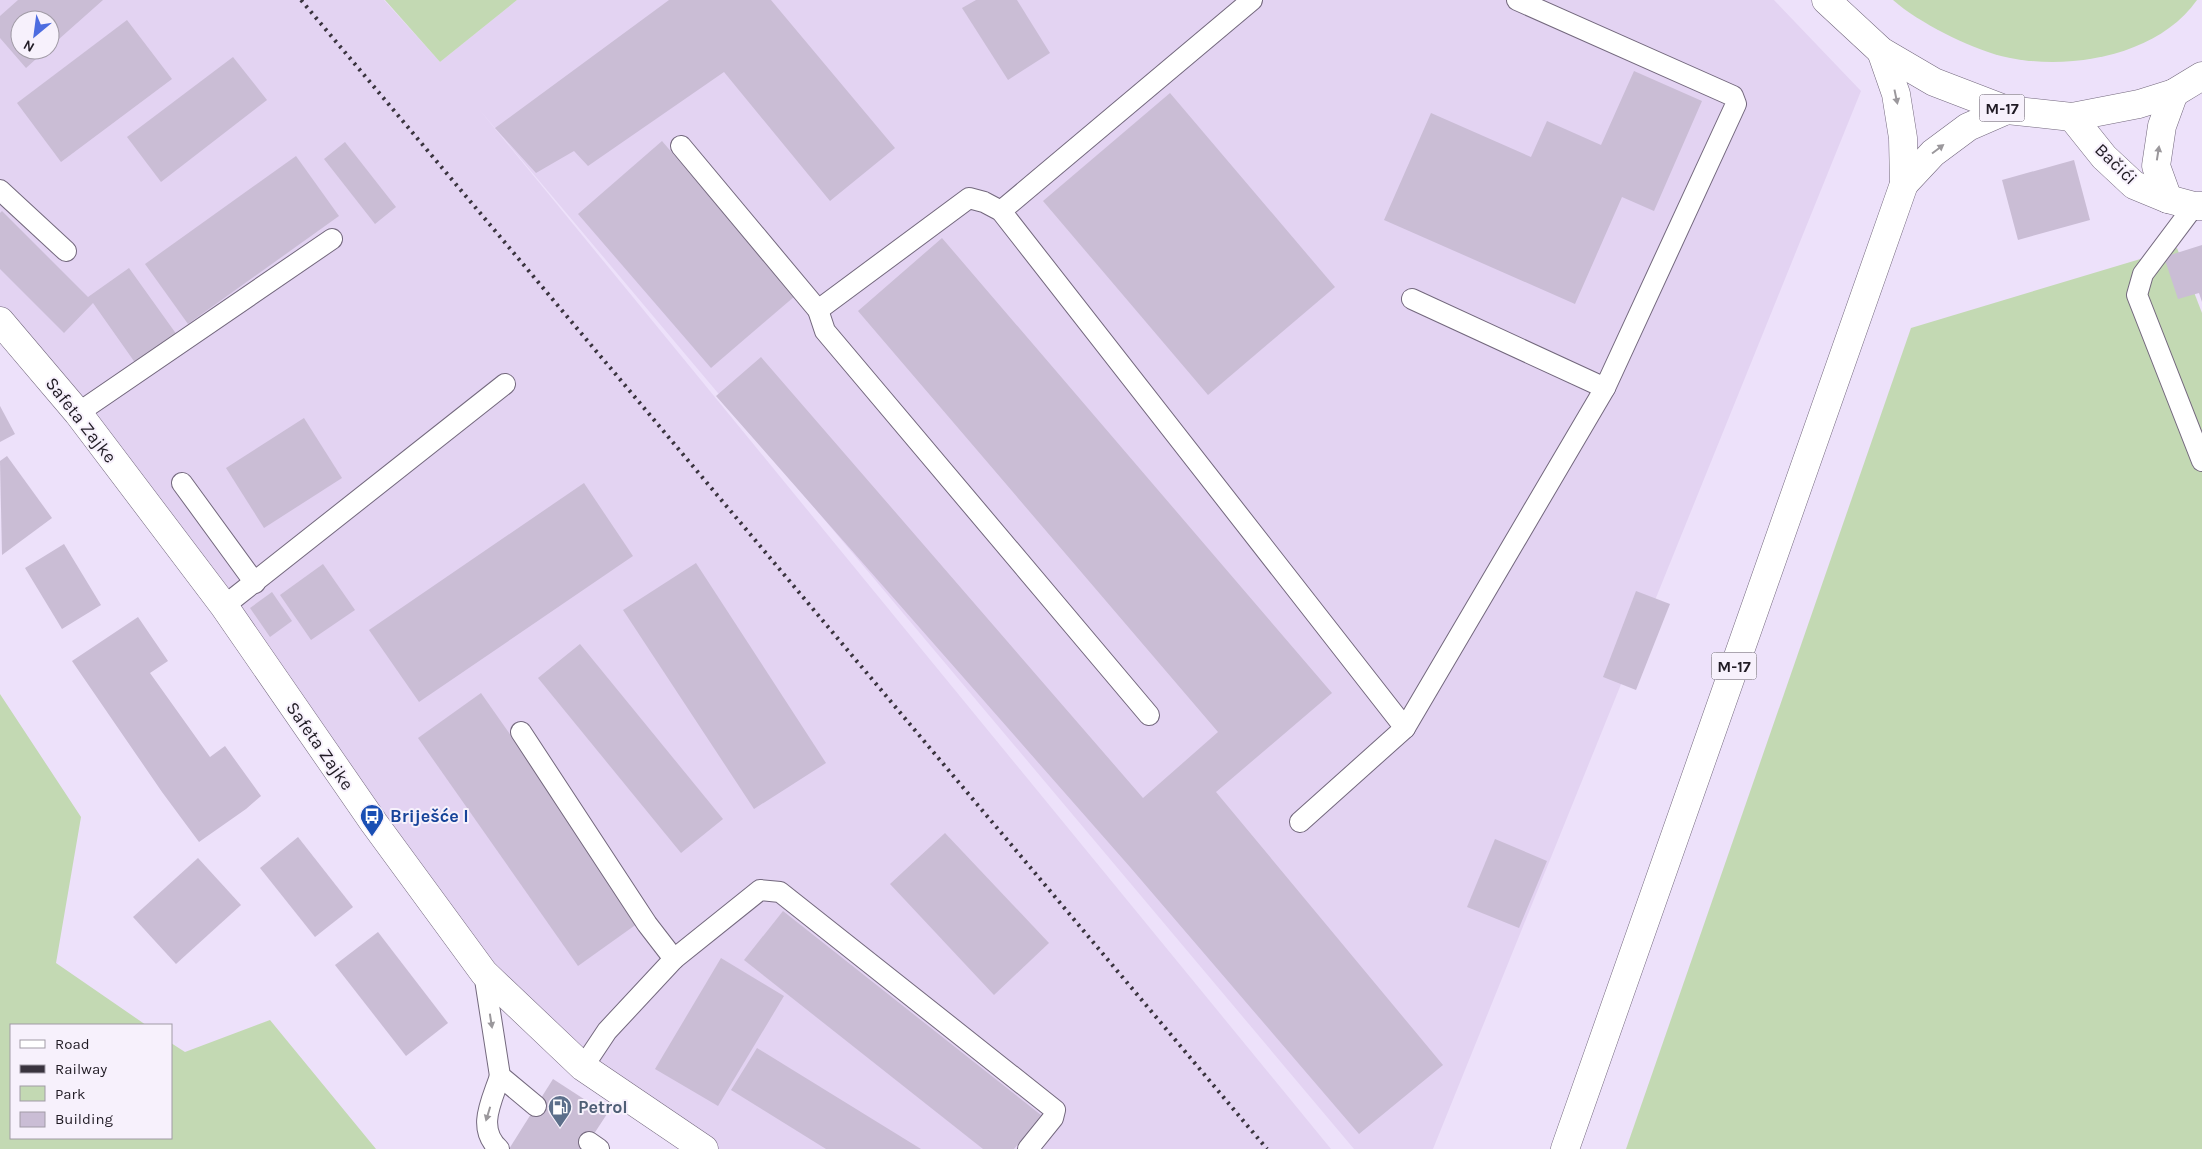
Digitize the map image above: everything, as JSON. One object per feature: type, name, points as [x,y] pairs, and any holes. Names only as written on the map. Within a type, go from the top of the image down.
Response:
[{"type":"main road","name":"M-17","points":[[1826,0],[1881,51],[1934,82],[2007,110],[2072,117],[2139,104],[2174,93],[2202,76]]},
{"type":"main road","name":"M-17","points":[[1565,1149],[1904,184],[1903,138],[1896,94],[1881,51]]},
{"type":"main road","name":"Bačići","points":[[2174,93],[2162,126],[2156,166],[2188,204]]},
{"type":"main road","name":"M-17","points":[[1904,184],[1933,153],[1968,128],[2007,110]]},
{"type":"main road","name":"Bačići","points":[[2072,117],[2104,157],[2134,185],[2188,204]]},
{"type":"main road","name":"Safeta Zajke","points":[[0,321],[78,414],[224,606],[374,823],[484,973],[583,1067],[704,1149]]},
{"type":"lane","points":[[1001,211],[1252,0]]},
{"type":"lane","points":[[1300,822],[1405,728],[1605,388],[1736,104],[1733,96],[1517,0]]},
{"type":"lane","points":[[681,146],[818,310],[826,331],[1149,715]]},
{"type":"lane","points":[[0,190],[66,251]]},
{"type":"lane","points":[[818,310],[969,198],[984,202],[1001,211],[1405,728]]},
{"type":"lane","points":[[2188,204],[2142,274],[2137,295],[2202,461]]},
{"type":"lane","points":[[78,414],[332,239]]},
{"type":"lane","points":[[1412,299],[1605,388]]},
{"type":"lane","points":[[224,606],[505,384]]},
{"type":"lane","points":[[182,483],[255,583]]},
{"type":"lane","points":[[521,732],[646,924],[674,958]]},
{"type":"lane","points":[[583,1067],[607,1031],[674,958],[760,890],[780,892],[1055,1110],[1053,1118],[1028,1149]]},
{"type":"lane","points":[[484,973],[500,1076],[486,1122],[492,1143],[499,1149]]},
{"type":"lane","points":[[500,1076],[536,1106]]},
{"type":"shaded area","points":[[0,0],[384,0],[440,62],[517,0],[1774,0],[1861,91],[1433,1149],[1354,1149],[478,108],[1331,1149],[706,1149],[484,973],[0,325]]},
{"type":"green space","points":[[385,0],[517,0],[440,62]]},
{"type":"green space","points":[[1893,0],[2197,0],[2180,19],[2158,35],[2134,47],[2108,55],[2081,60],[2053,62],[2026,61],[2001,56],[1974,47],[1916,17]]},
{"type":"green space","points":[[2177,248],[2202,313],[2202,1149],[1626,1149],[1911,328]]},
{"type":"green space","points":[[0,694],[81,817],[56,963],[145,1024],[10,1024],[10,1139],[172,1139],[172,1044],[185,1052],[270,1020],[376,1149],[0,1149]]},
{"type":"building","points":[[18,0],[103,0],[60,38],[60,10],[10,10],[10,50],[0,38],[0,16]]},
{"type":"building","points":[[669,0],[771,0],[895,148],[830,201],[724,72],[588,166],[574,151],[536,173],[495,128]]},
{"type":"building","points":[[976,0],[1017,0],[1050,53],[1008,80],[962,8]]},
{"type":"building","points":[[127,20],[172,79],[61,162],[17,103]]},
{"type":"building","points":[[233,57],[267,100],[161,182],[127,137]]},
{"type":"building","points":[[19,60],[35,60],[26,68]]},
{"type":"building","points":[[1634,71],[1702,101],[1654,211],[1622,197],[1575,304],[1384,220],[1431,113],[1531,157],[1547,121],[1601,145]]},
{"type":"building","points":[[1170,93],[1335,287],[1208,395],[1043,201]]},
{"type":"building","points":[[662,141],[795,296],[711,368],[578,214]]},
{"type":"building","points":[[345,142],[396,207],[375,224],[324,159]]},
{"type":"building","points":[[296,156],[339,216],[188,324],[145,264]]},
{"type":"building","points":[[2074,160],[2090,220],[2018,240],[2002,180]]},
{"type":"building","points":[[2,211],[88,297],[129,268],[177,335],[136,364],[93,303],[64,333],[0,269],[0,213]]},
{"type":"building","points":[[942,238],[1332,693],[1216,792],[1443,1065],[1359,1134],[1130,867],[716,396],[761,357],[1143,798],[1218,732],[858,311]]},
{"type":"building","points":[[2202,245],[2202,302],[2199,293],[2178,299],[2164,257]]},
{"type":"building","points":[[0,406],[15,434],[0,442]]},
{"type":"building","points":[[304,418],[342,478],[264,528],[226,468]]},
{"type":"building","points":[[7,456],[52,518],[2,555],[0,461]]},
{"type":"building","points":[[584,483],[633,556],[419,702],[369,630]]},
{"type":"building","points":[[64,544],[101,605],[62,629],[25,568]]},
{"type":"building","points":[[696,563],[826,763],[754,809],[623,610]]},
{"type":"building","points":[[323,564],[355,610],[311,640],[280,595]]},
{"type":"building","points":[[1636,591],[1670,604],[1636,690],[1603,677]]},
{"type":"building","points":[[272,592],[292,621],[270,637],[250,608]]},
{"type":"building","points":[[138,617],[168,661],[150,673],[210,757],[225,746],[261,796],[246,809],[199,842],[162,792],[72,661]]},
{"type":"building","points":[[580,644],[723,819],[681,853],[538,678]]},
{"type":"building","points":[[481,693],[641,921],[578,966],[418,738]]},
{"type":"building","points":[[945,833],[1049,943],[994,995],[890,884]]},
{"type":"building","points":[[298,837],[353,907],[315,937],[260,868]]},
{"type":"building","points":[[1495,839],[1547,861],[1519,928],[1467,907]]},
{"type":"building","points":[[198,858],[241,905],[176,964],[133,917]]},
{"type":"building","points":[[783,911],[1041,1115],[1014,1149],[983,1149],[744,960]]},
{"type":"building","points":[[378,932],[448,1023],[406,1056],[335,965]]},
{"type":"building","points":[[721,958],[784,996],[718,1106],[655,1069]]},
{"type":"building","points":[[757,1048],[921,1149],[826,1149],[731,1090]]},
{"type":"building","name":"Petrol","points":[[553,1079],[607,1114],[584,1149],[509,1149]]},
{"type":"railway","points":[[301,0],[1267,1149]]},
{"type":"place","name":"Briješće I","points":[[372,837]]},
{"type":"place","name":"Petrol","points":[[560,1128]]}]
